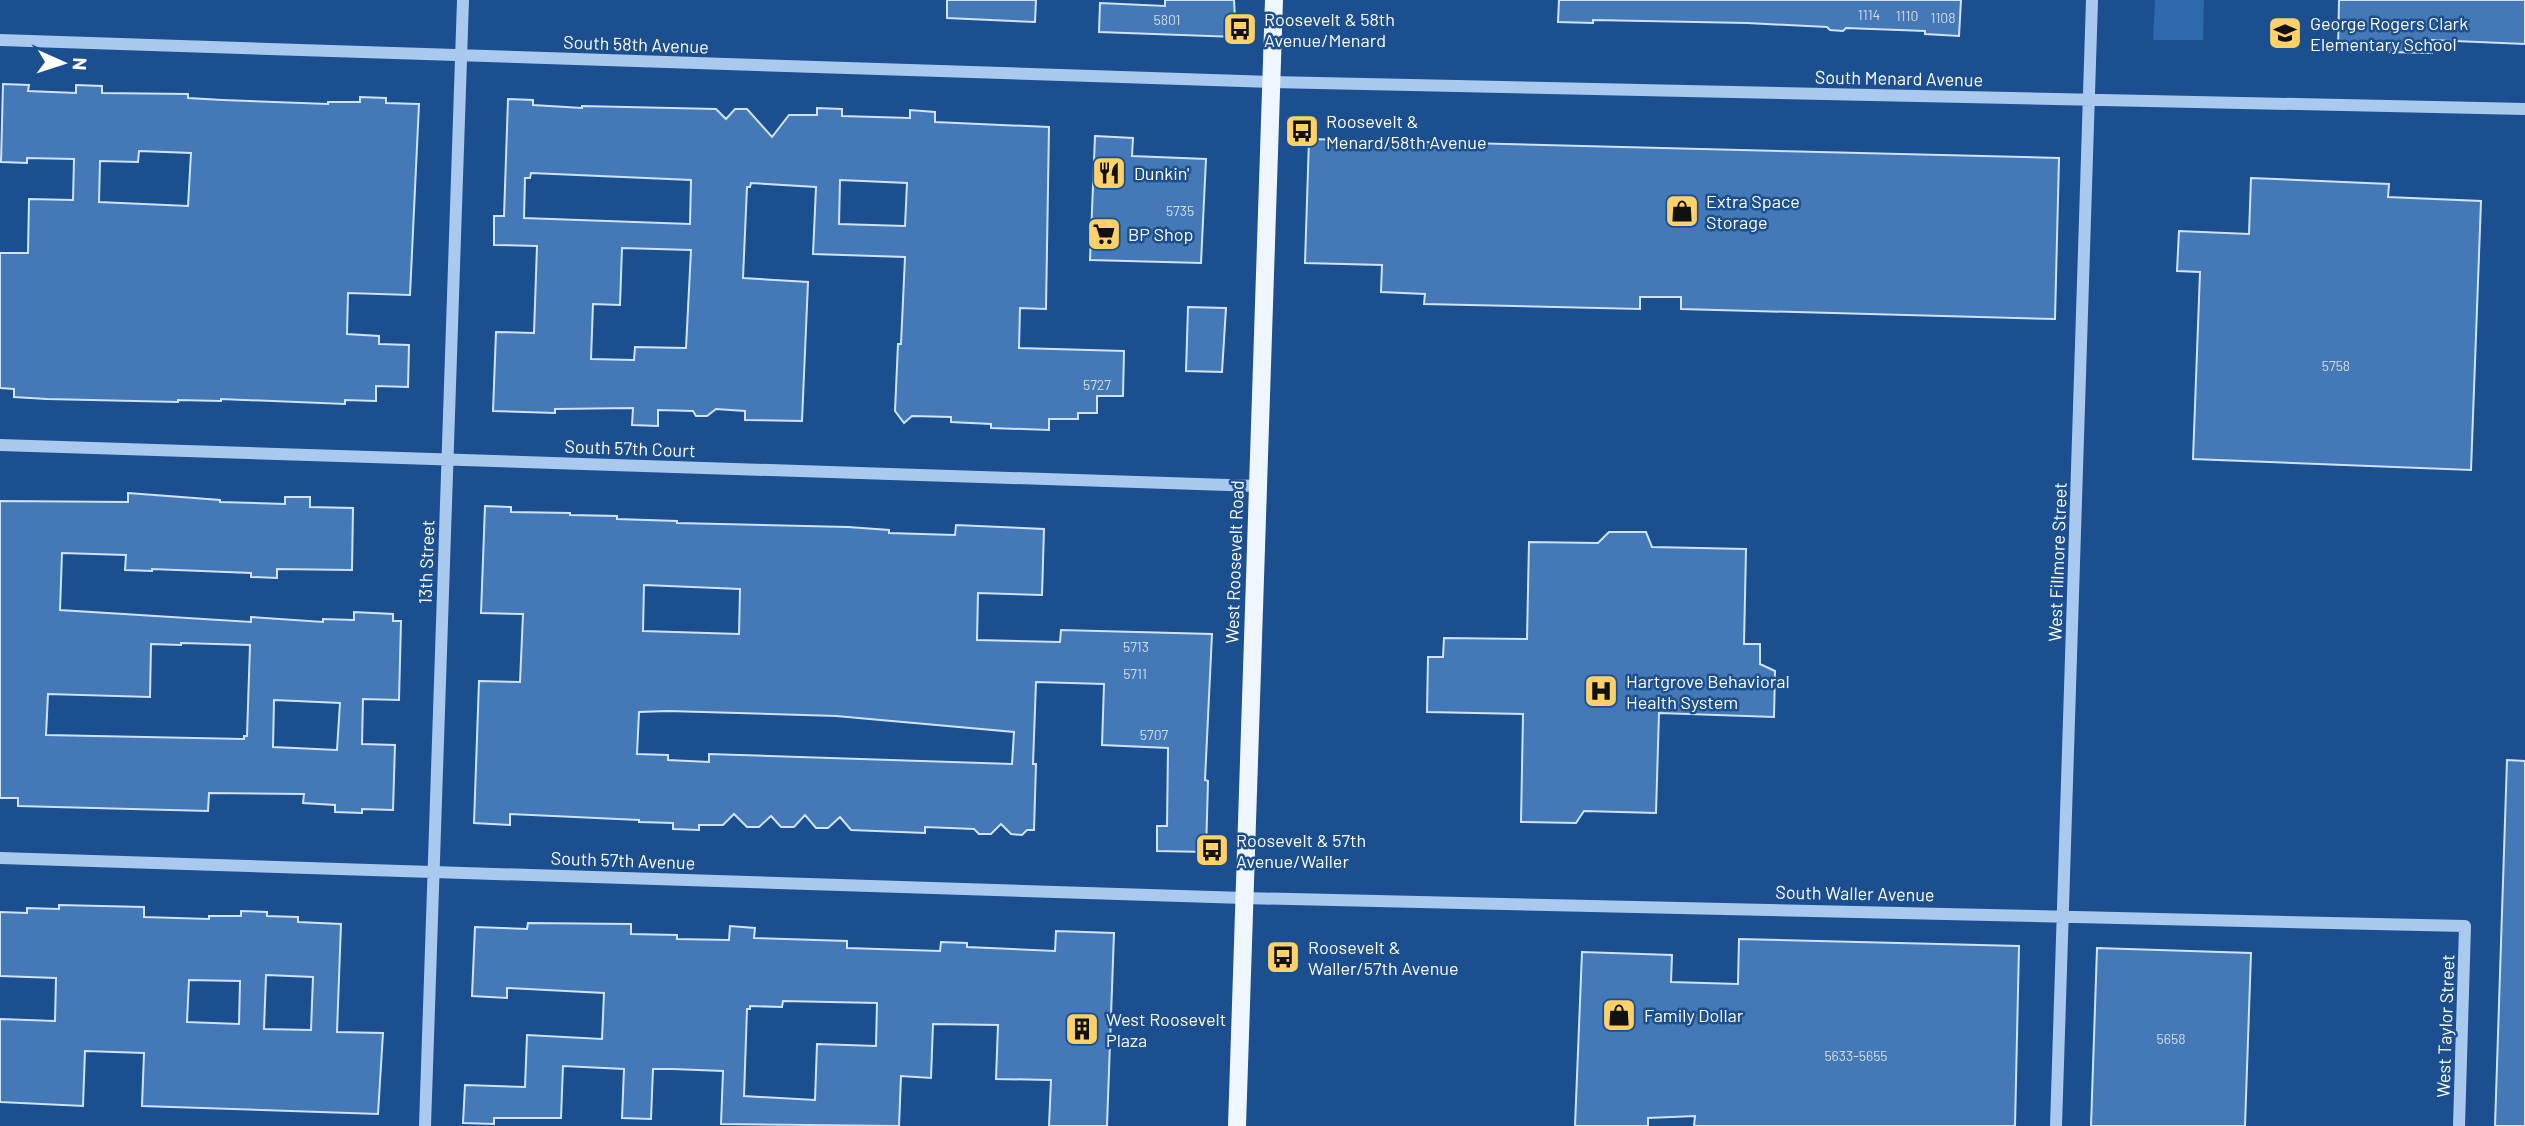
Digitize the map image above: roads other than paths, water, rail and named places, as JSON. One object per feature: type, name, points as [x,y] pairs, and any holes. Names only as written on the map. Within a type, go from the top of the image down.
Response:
[{"type":"main road","name":"West Roosevelt Road","points":[[1237,1126],[1274,0]]},
{"type":"street","name":"13th Street","points":[[425,1126],[463,0]]},
{"type":"street","name":"West Fillmore Street","points":[[2056,1126],[2092,0]]},
{"type":"street","name":"South 58th Avenue","points":[[0,40],[1272,82]]},
{"type":"street","name":"South Menard Avenue","points":[[1272,82],[2525,108]]},
{"type":"street","name":"South 57th Court","points":[[0,445],[1258,486]]},
{"type":"street","name":"South 57th Avenue","points":[[0,858],[1244,898]]},
{"type":"street","name":"South Waller Avenue","points":[[1244,898],[2465,926]]},
{"type":"street","name":"West Taylor Street","points":[[2459,1126],[2465,926]]},
{"type":"place","name":"Roosevelt & 58th Avenue/Menard","points":[[1240,29]]},
{"type":"place","name":"George Rogers Clark Elementary School","points":[[2285,33]]},
{"type":"place","name":"Roosevelt & Menard/58th Avenue","points":[[1302,131]]},
{"type":"place","name":"Dunkin'","points":[[1109,173]]},
{"type":"place","name":"Extra Space Storage","points":[[1682,211]]},
{"type":"place","name":"BP Shop","points":[[1104,234]]},
{"type":"place","name":"Hartgrove Behavioral Health System","points":[[1601,691]]},
{"type":"place","name":"Roosevelt & 57th Avenue/Waller","points":[[1212,850]]},
{"type":"place","name":"Roosevelt & Waller/57th Avenue","points":[[1283,957]]},
{"type":"place","name":"Family Dollar","points":[[1619,1015]]},
{"type":"place","name":"West Roosevelt Plaza","points":[[1082,1029]]}]
